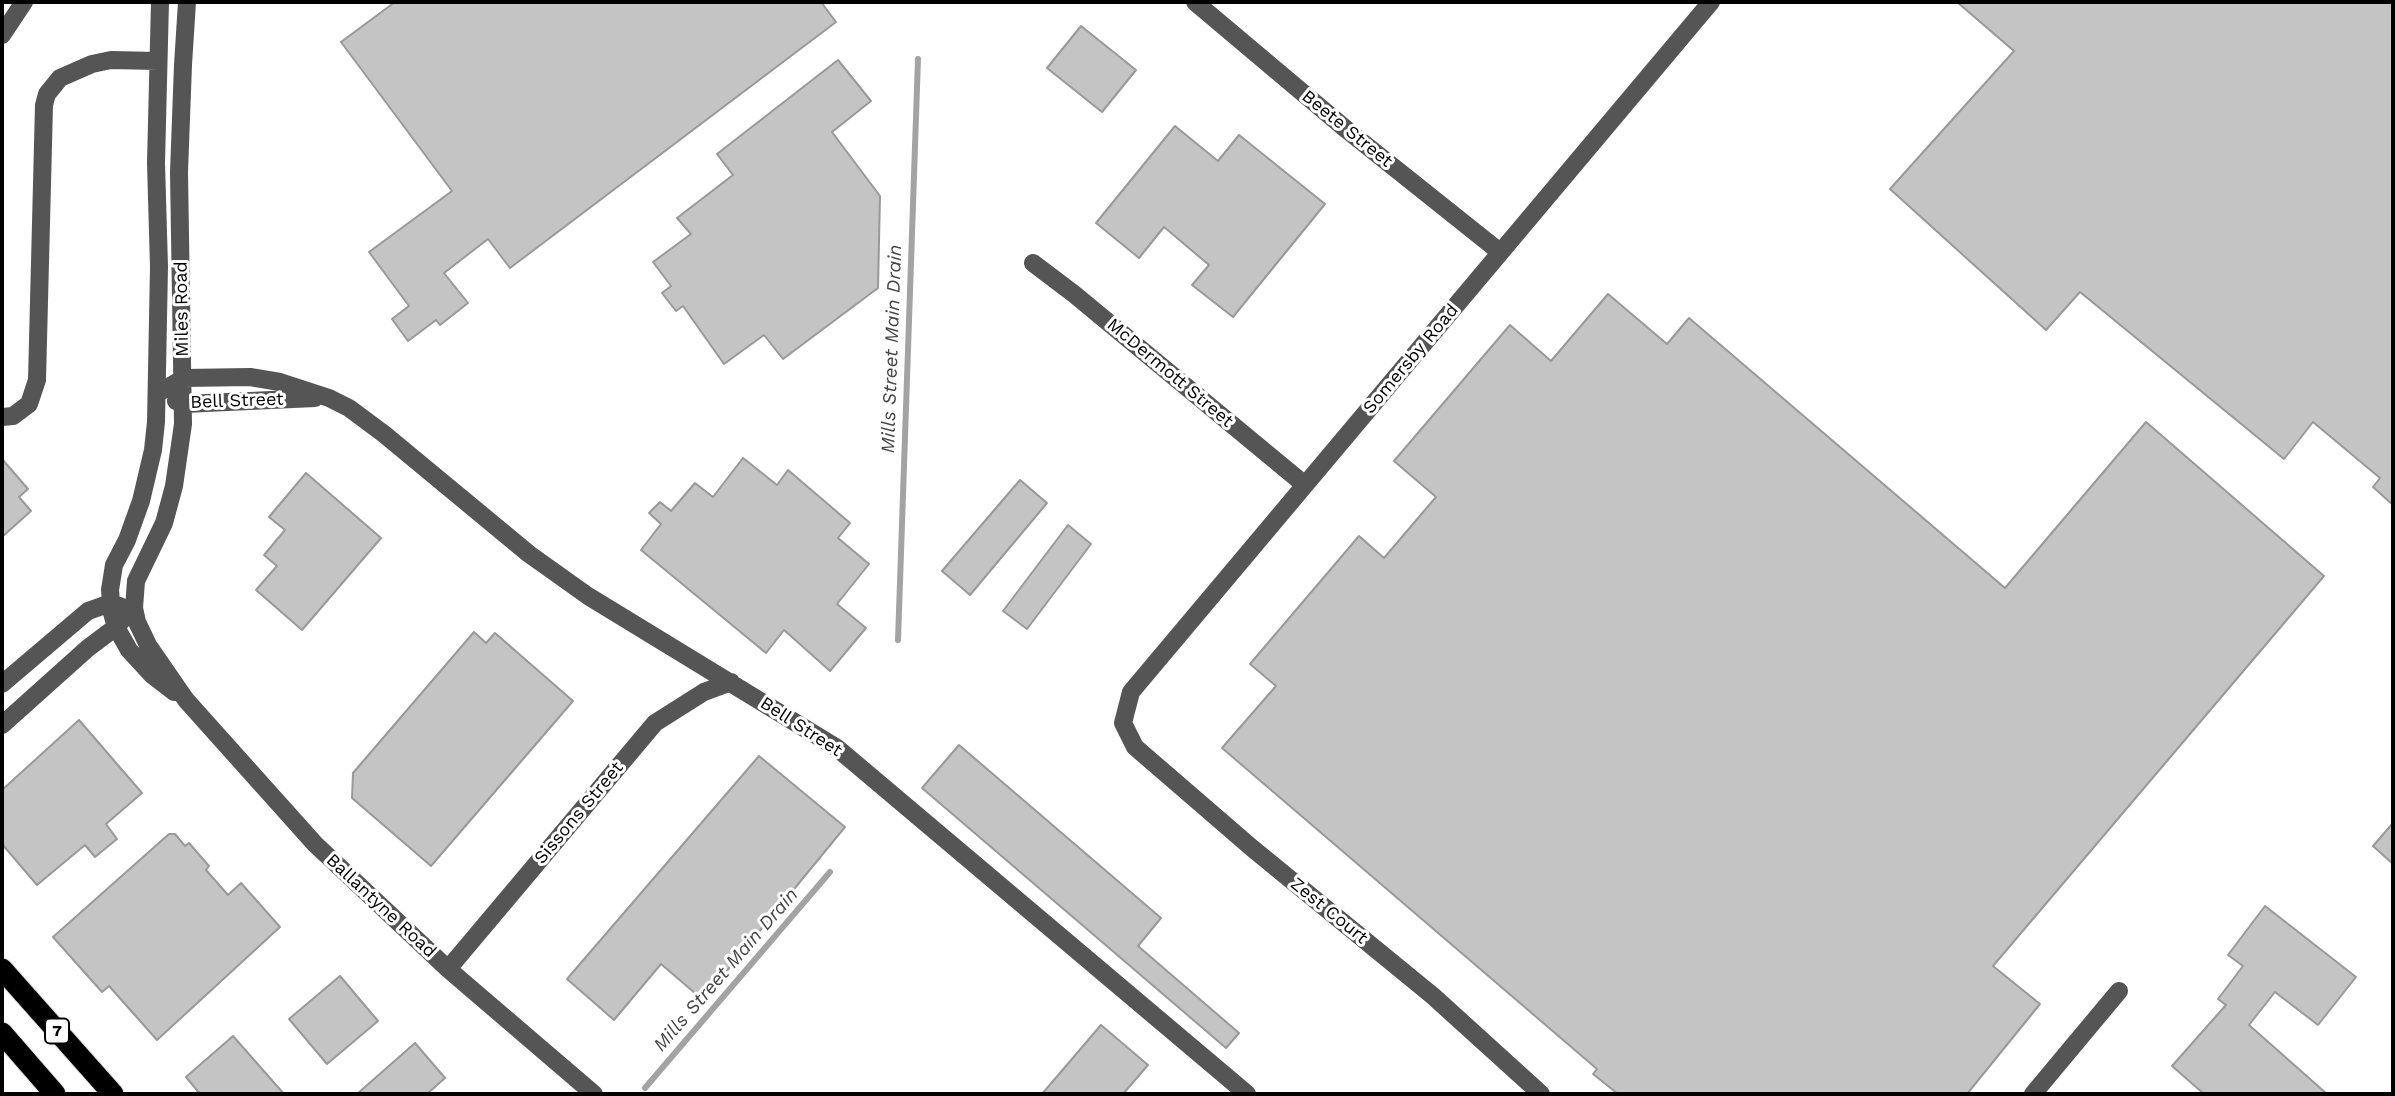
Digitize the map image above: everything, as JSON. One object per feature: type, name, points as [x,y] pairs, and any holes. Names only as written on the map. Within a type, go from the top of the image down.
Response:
[{"type":"highway","name":"7","points":[[2,969],[113,1094]]},
{"type":"highway","name":"7","points":[[2,1033],[55,1094]]},
{"type":"street","points":[[2,36],[24,2]]},
{"type":"street","name":"Miles Road","points":[[111,605],[114,565],[132,528],[148,476],[158,393],[156,163],[160,2]]},
{"type":"street","name":"Miles Road","points":[[134,608],[136,581],[164,523],[174,486],[183,424],[179,172],[187,2]]},
{"type":"street","name":"Beete Street","points":[[1195,2],[1346,130],[1500,253]]},
{"type":"street","name":"Somersby Road","points":[[1123,723],[1131,692],[1711,2]]},
{"type":"street","points":[[2,417],[13,416],[29,404],[37,380],[44,105],[47,94],[60,78],[92,64],[111,60],[158,61]]},
{"type":"street","name":"McDermott Street","points":[[1033,263],[1305,485]]},
{"type":"street","name":"Bell Street","points":[[158,393],[184,379],[265,379],[329,398],[349,408],[384,433],[529,554],[588,596],[837,748],[1247,1094]]},
{"type":"street","name":"Bell Street","points":[[158,393],[184,404],[329,398]]},
{"type":"street","points":[[2,684],[101,600],[111,577]]},
{"type":"street","points":[[88,611],[111,605],[134,608]]},
{"type":"street","name":"Ballantyne Road","points":[[111,605],[116,627],[129,650],[152,675],[186,700]]},
{"type":"street","points":[[2,725],[88,648],[116,627],[134,608]]},
{"type":"street","name":"Ballantyne Road","points":[[134,608],[142,635],[186,700],[315,844],[448,969],[594,1094]]},
{"type":"street","points":[[88,648],[110,642],[129,650]]},
{"type":"street","name":"Sissons Street","points":[[448,969],[655,723],[704,692],[731,682]]},
{"type":"street","name":"Zest Court","points":[[1123,723],[1135,747],[1252,848],[1433,996],[1541,1094]]},
{"type":"street","points":[[2033,1094],[2119,990]]},
{"type":"building","points":[[395,2],[821,2],[836,22],[510,268],[488,239],[444,273],[468,303],[440,325],[436,320],[408,341],[392,319],[409,306],[369,252],[452,191],[341,42]]},
{"type":"building","points":[[1957,2],[2393,2],[2393,505],[2373,487],[2380,478],[2313,422],[2284,459],[2080,292],[2046,330],[1890,189],[2014,51]]},
{"type":"building","points":[[1081,26],[1136,70],[1102,112],[1047,68]]},
{"type":"building","points":[[838,60],[871,101],[832,132],[880,196],[878,288],[783,359],[764,335],[724,364],[683,306],[676,311],[662,293],[671,286],[653,262],[691,234],[677,218],[733,175],[717,154]]},
{"type":"building","points":[[1175,126],[1218,161],[1239,135],[1325,204],[1233,317],[1192,285],[1209,265],[1164,227],[1139,258],[1096,223]]},
{"type":"building","points":[[1608,294],[1667,344],[1689,318],[2005,588],[2146,422],[2324,576],[1993,966],[2040,1004],[1967,1094],[1618,1094],[1593,1074],[1597,1069],[1222,748],[1276,686],[1250,664],[1359,536],[1384,558],[1436,497],[1394,461],[1510,325],[1551,361]]},
{"type":"building","points":[[743,458],[777,485],[788,470],[850,523],[838,538],[869,564],[837,604],[866,628],[830,671],[784,630],[766,653],[641,550],[661,524],[649,513],[660,502],[671,511],[695,483],[713,497]]},
{"type":"building","points":[[2,459],[28,489],[19,497],[31,511],[2,537]]},
{"type":"building","points":[[306,473],[381,538],[302,630],[256,590],[277,566],[264,555],[285,530],[269,517]]},
{"type":"building","points":[[1020,480],[1047,503],[970,595],[942,571]]},
{"type":"building","points":[[1068,525],[1091,544],[1027,629],[1003,611]]},
{"type":"building","points":[[474,632],[486,643],[495,633],[573,701],[431,866],[352,798],[353,773]]},
{"type":"building","points":[[79,720],[142,793],[106,824],[117,839],[95,857],[85,845],[37,885],[2,844],[2,790]]},
{"type":"building","points":[[959,745],[1161,918],[1138,946],[1239,1033],[1226,1048],[922,788]]},
{"type":"building","points":[[759,756],[845,827],[703,1000],[661,964],[614,1020],[567,979]]},
{"type":"building","points":[[2393,823],[2393,864],[2373,846]]},
{"type":"building","points":[[169,834],[175,834],[185,846],[189,843],[209,866],[206,870],[228,895],[241,883],[280,927],[157,1040],[109,986],[102,992],[53,937]]},
{"type":"building","points":[[2265,906],[2356,977],[2318,1025],[2275,992],[2249,1025],[2327,1094],[2204,1094],[2172,1066],[2226,1005],[2218,999],[2243,966],[2228,955]]},
{"type":"building","points":[[340,976],[378,1021],[327,1064],[289,1019]]},
{"type":"building","points":[[1101,1025],[1148,1065],[1123,1094],[1042,1094]]},
{"type":"building","points":[[233,1036],[284,1094],[200,1094],[186,1077]]},
{"type":"building","points":[[415,1043],[445,1078],[427,1094],[357,1094]]},
{"type":"waterway","name":"Mills Street Main Drain","points":[[898,640],[918,59]]},
{"type":"waterway","name":"Mills Street Main Drain","points":[[645,1088],[830,872]]}]
